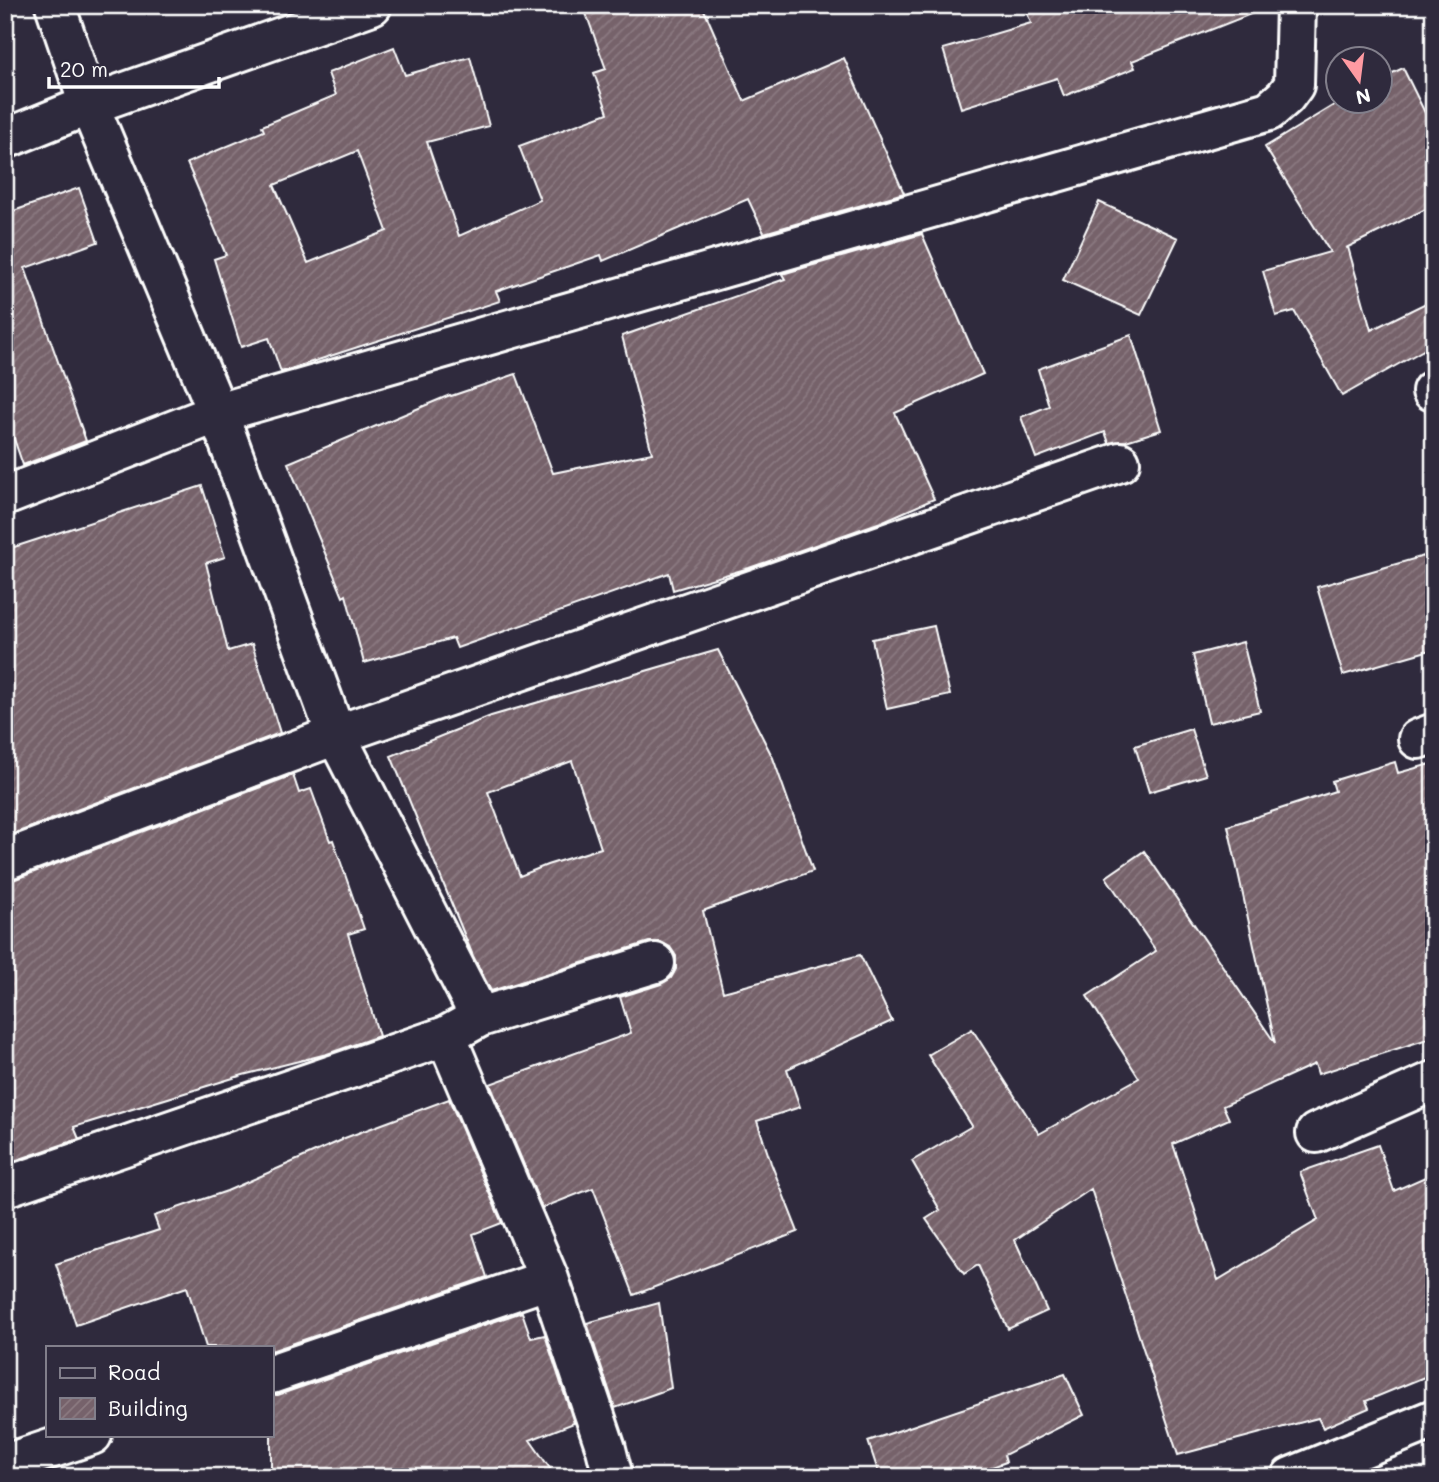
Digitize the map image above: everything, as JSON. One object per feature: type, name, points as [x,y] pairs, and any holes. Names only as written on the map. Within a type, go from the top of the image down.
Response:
[{"type":"street","points":[[55,5],[89,105],[218,413],[337,735],[480,1017]]},
{"type":"street","points":[[5,139],[89,105],[373,5]]},
{"type":"street","points":[[5,496],[218,413],[1269,111],[1294,85],[1296,5]]},
{"type":"street","points":[[5,860],[337,735],[1120,462]]},
{"type":"street","points":[[5,1187],[446,1036],[480,1017],[655,963]]},
{"type":"street","points":[[446,1036],[549,1279],[613,1477]]},
{"type":"street","points":[[1316,1133],[1434,1082]]},
{"type":"street","points":[[273,1373],[549,1279]]},
{"type":"street","points":[[1291,1477],[1434,1419]]},
{"type":"street","points":[[5,1464],[89,1436]]},
{"type":"building","points":[[583,5],[702,5],[744,101],[844,58],[904,193],[764,233],[748,199],[603,261],[601,255],[496,291],[500,301],[281,372],[269,338],[241,347],[214,259],[226,255],[187,163],[264,131],[262,126],[336,95],[328,73],[394,47],[405,75],[470,57],[489,126],[427,142],[459,236],[540,200],[519,146],[608,113],[594,73],[606,69]],"holes":[[[357,151],[387,231],[308,263],[274,185]]]},
{"type":"building","points":[[1024,5],[1265,5],[1266,8],[1132,61],[1135,68],[1064,96],[1057,78],[961,108],[943,49],[1031,23]]},
{"type":"building","points":[[1403,68],[1434,131],[1434,205],[1348,247],[1371,330],[1434,299],[1434,344],[1342,396],[1294,311],[1276,316],[1263,271],[1330,252],[1265,147],[1324,111],[1324,116],[1394,116],[1394,72]]},
{"type":"building","points":[[79,188],[98,242],[25,268],[86,441],[23,465],[5,413],[5,214]]},
{"type":"building","points":[[1099,202],[1178,238],[1141,315],[1063,280]]},
{"type":"building","points":[[922,234],[983,374],[895,413],[934,499],[881,522],[749,568],[673,590],[669,573],[457,648],[453,638],[364,663],[346,595],[343,597],[288,463],[450,395],[516,374],[553,473],[652,453],[622,336],[785,279],[782,274]]},
{"type":"building","points":[[1131,335],[1161,430],[1126,441],[1109,443],[1105,432],[1036,458],[1021,417],[1049,406],[1038,369]]},
{"type":"building","points":[[202,486],[225,557],[206,563],[228,651],[252,644],[280,733],[5,837],[5,550]]},
{"type":"building","points":[[1434,553],[1434,649],[1343,675],[1317,587]]},
{"type":"building","points":[[934,626],[950,695],[887,709],[872,639]]},
{"type":"building","points":[[1243,642],[1260,711],[1209,723],[1193,655]]},
{"type":"building","points":[[718,650],[773,758],[813,871],[703,911],[723,992],[860,955],[892,1021],[787,1069],[800,1107],[757,1121],[798,1232],[634,1295],[593,1188],[542,1208],[490,1084],[631,1033],[620,997],[661,984],[671,978],[676,969],[676,956],[670,947],[661,942],[649,942],[491,991],[473,956],[391,756],[491,716]],"holes":[[[572,761],[601,848],[520,876],[488,792]]]},
{"type":"building","points":[[1191,729],[1206,775],[1149,792],[1135,746]]},
{"type":"building","points":[[1395,762],[1398,773],[1434,763],[1434,1037],[1318,1074],[1315,1064],[1223,1106],[1229,1119],[1173,1144],[1218,1280],[1318,1220],[1300,1172],[1378,1145],[1394,1191],[1434,1173],[1434,1373],[1366,1401],[1369,1408],[1323,1428],[1318,1418],[1178,1455],[1091,1189],[1015,1240],[1047,1311],[1008,1329],[978,1265],[964,1274],[926,1219],[940,1210],[912,1161],[972,1126],[928,1055],[972,1029],[1039,1134],[1139,1078],[1087,996],[1156,951],[1106,877],[1144,851],[1275,1043],[1228,826],[1335,791],[1332,781]]},
{"type":"building","points":[[293,775],[299,793],[311,789],[330,841],[333,840],[364,929],[348,934],[379,1036],[327,1054],[243,1075],[74,1127],[79,1139],[5,1164],[5,881]]},
{"type":"building","points":[[449,1099],[502,1223],[473,1234],[487,1277],[273,1350],[273,1346],[206,1346],[187,1287],[76,1325],[56,1264],[159,1230],[154,1216],[227,1191],[342,1139]]},
{"type":"building","points":[[659,1303],[671,1388],[615,1408],[587,1323]]},
{"type":"building","points":[[522,1312],[531,1338],[545,1335],[574,1423],[530,1440],[556,1477],[271,1477],[273,1395]]},
{"type":"building","points":[[1065,1374],[1084,1415],[1004,1455],[1006,1462],[964,1477],[880,1477],[868,1441]]}]
